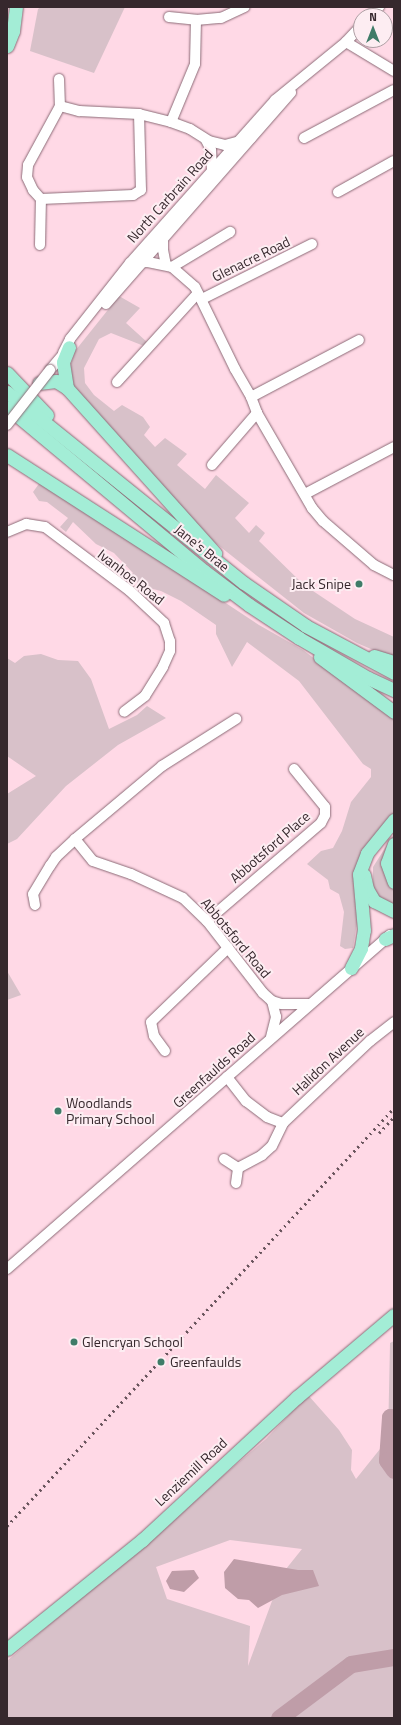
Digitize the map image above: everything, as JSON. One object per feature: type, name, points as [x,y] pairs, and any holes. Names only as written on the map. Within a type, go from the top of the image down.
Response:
[{"type":"main road","points":[[7,21],[15,7]]},
{"type":"main road","points":[[7,46],[13,31],[15,7]]},
{"type":"main road","points":[[57,379],[65,352]]},
{"type":"main road","points":[[7,373],[72,442]]},
{"type":"main road","points":[[39,383],[57,379]]},
{"type":"main road","points":[[57,379],[244,583]]},
{"type":"main road","points":[[7,392],[72,442]]},
{"type":"main road","name":"Jane's Brae","points":[[7,407],[192,561],[249,606],[299,638],[368,678],[394,690]]},
{"type":"main road","name":"Jane's Brae","points":[[72,442],[244,583],[306,626],[331,641],[394,673]]},
{"type":"main road","points":[[7,455],[12,463],[209,586],[249,606]]},
{"type":"main road","points":[[299,638],[332,668],[394,712]]},
{"type":"main road","points":[[331,641],[394,662]]},
{"type":"main road","points":[[351,968],[363,938],[364,919],[358,882],[362,868],[367,853],[394,820]]},
{"type":"main road","points":[[394,844],[387,863],[394,882]]},
{"type":"main road","points":[[362,868],[370,895],[379,904],[394,911]]},
{"type":"main road","name":"Lenziemill Road","points":[[7,1649],[142,1540],[297,1397],[394,1315]]},
{"type":"street","points":[[169,17],[196,20],[222,18],[245,7]]},
{"type":"street","points":[[171,122],[195,64],[196,20]]},
{"type":"street","name":"North Carbrain Road","points":[[57,379],[70,339],[130,262],[163,223],[275,100],[346,42],[353,35]]},
{"type":"street","points":[[346,42],[394,72]]},
{"type":"street","name":"North Carbrain Road","points":[[65,352],[142,262],[315,66]]},
{"type":"street","points":[[40,245],[41,199],[27,177],[28,165],[60,106],[59,79]]},
{"type":"street","points":[[304,138],[394,90]]},
{"type":"street","points":[[60,106],[79,111],[139,114],[171,122],[190,129],[206,140],[225,145],[251,138]]},
{"type":"street","points":[[41,199],[122,197],[133,196],[141,190],[139,114]]},
{"type":"street","points":[[206,140],[211,150],[212,182]]},
{"type":"street","points":[[338,192],[394,161]]},
{"type":"street","points":[[163,223],[163,238],[169,266]]},
{"type":"street","points":[[130,262],[142,262],[169,266],[230,232]]},
{"type":"street","name":"Glenacre Road","points":[[117,382],[200,296],[312,244]]},
{"type":"street","name":"Glenacre Road","points":[[169,266],[187,278],[200,296],[235,369],[251,397],[256,413],[312,508],[323,521],[374,565],[394,575]]},
{"type":"street","points":[[251,397],[359,340]]},
{"type":"street","points":[[7,425],[39,383]]},
{"type":"street","points":[[212,465],[256,413]]},
{"type":"street","points":[[305,494],[394,447]]},
{"type":"street","name":"Ivanhoe Road","points":[[7,532],[26,524],[45,527],[130,591],[164,623],[170,641],[170,652],[163,667],[145,696],[124,712]]},
{"type":"street","points":[[35,905],[33,894],[46,872],[56,857],[75,839],[162,766],[236,719]]},
{"type":"street","name":"Abbotsford Place","points":[[207,921],[320,822],[325,815],[325,807],[294,769]]},
{"type":"street","name":"Abbotsford Road","points":[[75,839],[93,861],[131,874],[183,898],[207,921],[263,993],[272,1001]]},
{"type":"street","name":"Greenfaulds Road","points":[[7,1269],[228,1077],[271,1037],[391,935]]},
{"type":"street","points":[[165,1051],[154,1036],[151,1022],[228,948]]},
{"type":"street","points":[[272,1001],[281,1004],[309,1004]]},
{"type":"street","points":[[271,1037],[276,1016],[272,1001]]},
{"type":"street","name":"Halidon Avenue","points":[[238,1168],[262,1156],[272,1146],[282,1123],[370,1041],[394,1022]]},
{"type":"street","points":[[228,1077],[246,1101],[267,1118],[282,1123]]},
{"type":"street","points":[[224,1159],[238,1168],[236,1183]]},
{"type":"shaded area","points":[[41,7],[125,7],[94,73],[30,51],[38,9]]},
{"type":"shaded area","points":[[119,296],[140,308],[126,323],[147,342],[144,346],[111,333],[99,339],[84,368],[85,383],[94,395],[114,411],[122,405],[143,417],[150,427],[144,435],[155,447],[165,438],[187,454],[177,465],[205,489],[216,475],[249,503],[235,518],[249,533],[256,525],[265,533],[259,541],[304,585],[355,619],[394,637],[394,659],[357,643],[304,613],[203,533],[72,384],[69,370],[75,351]]},
{"type":"shaded area","points":[[41,481],[259,625],[303,650],[394,719],[394,813],[370,841],[353,948],[345,949],[340,946],[344,912],[339,894],[330,889],[328,880],[307,864],[321,851],[333,848],[342,831],[351,802],[371,777],[371,769],[363,764],[299,681],[247,642],[232,667],[216,634],[216,625],[181,601],[161,591],[145,587],[136,582],[133,585],[127,580],[133,573],[114,553],[96,544],[73,522],[66,532],[60,527],[68,518],[47,502],[39,501],[33,492]]},
{"type":"shaded area","points":[[41,654],[58,660],[78,661],[91,679],[109,729],[137,715],[147,706],[166,718],[118,745],[66,786],[17,839],[7,844],[7,794],[36,776],[7,756],[7,658],[15,663],[24,656]]},
{"type":"shaded area","points":[[394,834],[387,880],[394,888],[394,908],[377,896],[373,884],[373,867]]},
{"type":"shaded area","points":[[7,971],[21,995],[7,1000]]},
{"type":"shaded area","points":[[394,1341],[394,1718],[7,1718],[7,1661],[266,1439],[308,1395],[339,1430],[352,1450],[351,1470],[356,1479],[388,1439],[390,1343]],"holes":[[[230,1540],[302,1549],[282,1574],[248,1666],[250,1626],[167,1599],[156,1567]]]},
{"type":"shaded area","points":[[234,1559],[298,1570],[313,1570],[319,1586],[282,1595],[258,1608],[249,1600],[238,1599],[225,1588],[224,1572]]},
{"type":"shaded area","points":[[194,1570],[199,1578],[184,1592],[170,1589],[166,1581],[172,1571]]},
{"type":"waterway","points":[[394,1418],[390,1417],[387,1460],[394,1470]]},
{"type":"waterway","points":[[279,1718],[351,1664],[394,1657]]},
{"type":"railway","points":[[7,1526],[394,1108]]},
{"type":"railway","points":[[379,1133],[394,1117]]},
{"type":"place","name":"Jack Snipe","points":[[359,584]]},
{"type":"place","name":"Woodlands Primary School","points":[[58,1111]]},
{"type":"place","name":"Glencryan School","points":[[74,1342]]},
{"type":"place","name":"Greenfaulds","points":[[161,1362]]}]
